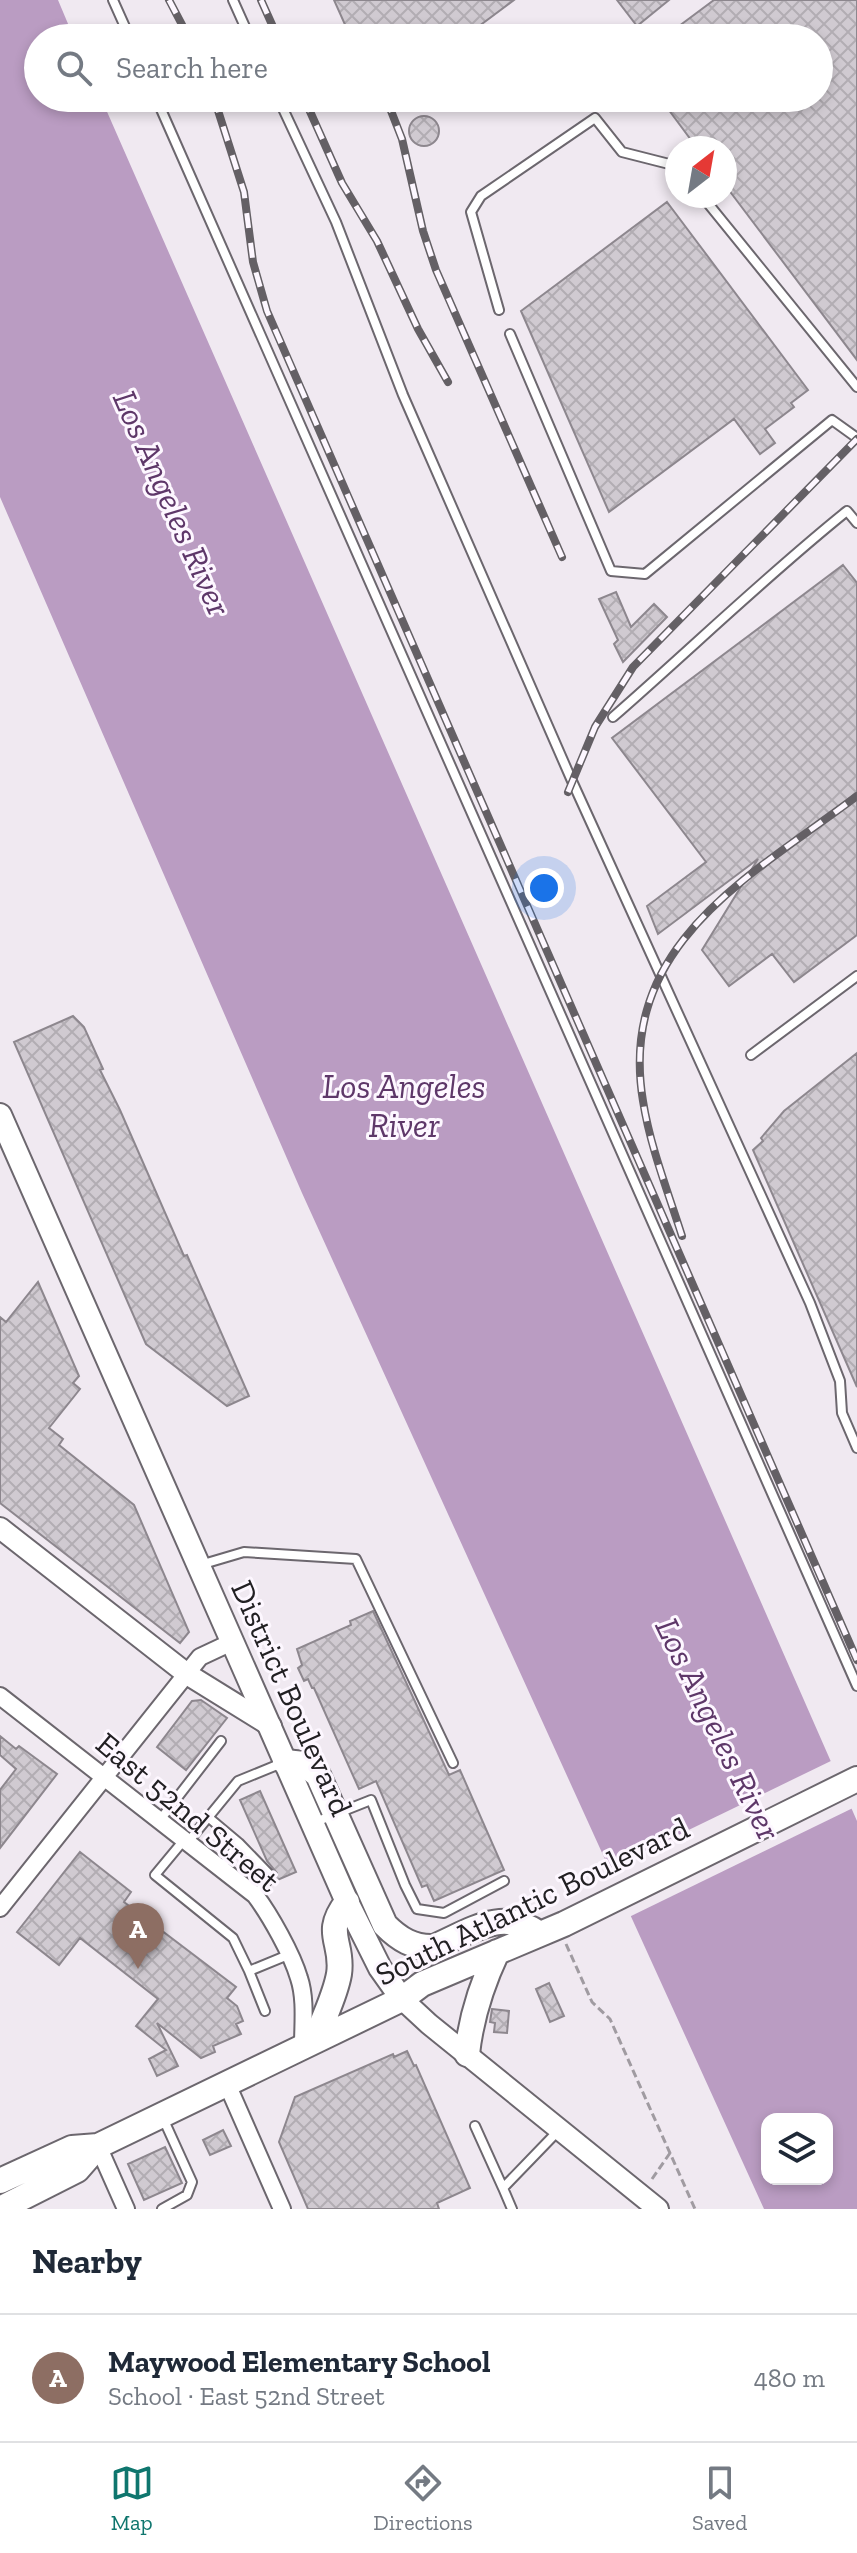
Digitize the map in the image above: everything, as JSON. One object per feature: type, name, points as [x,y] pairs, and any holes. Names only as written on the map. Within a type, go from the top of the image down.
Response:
[{"type":"main road","name":"District Boulevard","points":[[0,1115],[285,1762]]},
{"type":"main road","points":[[285,1762],[312,1768],[318,1775],[324,1819],[385,1925],[397,1937],[422,1947],[434,1947],[491,1922],[503,1920],[554,1928]]},
{"type":"main road","name":"South Atlantic Boulevard","points":[[98,2146],[402,1999],[422,1984],[554,1928],[857,1779]]},
{"type":"main road","name":"District Boulevard","points":[[324,1819],[347,1902],[380,1968],[402,1999]]},
{"type":"main road","points":[[310,2043],[339,1976],[340,1957],[333,1929],[347,1902]]},
{"type":"main road","points":[[467,2054],[471,2019],[482,1983],[497,1952]]},
{"type":"main road","points":[[0,2181],[72,2148],[98,2146]]},
{"type":"main road","points":[[0,2209],[77,2170],[98,2146]]},
{"type":"street","points":[[0,1528],[187,1674],[271,1726]]},
{"type":"street","points":[[0,1908],[200,1657],[232,1642]]},
{"type":"street","name":"East 52nd Street","points":[[0,1696],[255,1895],[267,1911],[299,1977],[310,2043]]},
{"type":"street","name":"District Boulevard","points":[[402,1999],[658,2209]]},
{"type":"street","points":[[231,2082],[282,2209]]},
{"type":"street","points":[[98,2146],[126,2209]]},
{"type":"lane","points":[[113,0],[124,24]]},
{"type":"lane","points":[[233,0],[244,24]]},
{"type":"lane","points":[[162,112],[857,1686]]},
{"type":"lane","points":[[285,112],[336,222],[403,395],[559,750],[810,1303],[840,1381],[842,1413],[857,1448]]},
{"type":"lane","points":[[499,310],[471,212],[481,196],[595,118],[622,152],[665,163]]},
{"type":"lane","points":[[712,208],[857,387]]},
{"type":"lane","points":[[510,334],[611,571],[645,574],[832,420],[857,438]]},
{"type":"lane","points":[[613,717],[836,519],[847,511],[857,523]]},
{"type":"lane","points":[[751,1055],[857,976]]},
{"type":"lane","points":[[199,1565],[244,1552],[356,1559],[453,1763]]},
{"type":"lane","points":[[159,1821],[221,1741]]},
{"type":"lane","points":[[265,2011],[233,1938],[155,1875],[238,1781],[285,1762]]},
{"type":"lane","points":[[324,1819],[371,1800],[417,1909],[444,1913],[504,1881]]},
{"type":"lane","points":[[208,1817],[270,1875],[255,1895]]},
{"type":"lane","points":[[221,1869],[239,1843]]},
{"type":"lane","points":[[249,1971],[288,1955]]},
{"type":"lane","points":[[161,2116],[192,2182],[187,2195],[162,2209]]},
{"type":"lane","points":[[475,2126],[512,2209]]},
{"type":"lane","points":[[503,2188],[559,2129]]},
{"type":"path","points":[[554,1928],[592,2002],[610,2019],[695,2209]]},
{"type":"path","points":[[641,2195],[670,2153]]},
{"type":"water","name":"Los Angeles River","points":[[0,0],[58,0],[68,24],[24,24],[24,112],[107,112],[857,1821],[857,2209],[764,2209],[302,1193],[0,497]]},
{"type":"pier","points":[[835,1759],[855,1807],[627,1918],[606,1870]]},
{"type":"building","points":[[334,0],[514,0],[482,24],[345,24]]},
{"type":"building","points":[[617,0],[669,0],[639,24],[635,24]]},
{"type":"building","points":[[714,0],[857,0],[857,360],[737,201],[737,136],[688,136],[670,112],[833,112],[833,24],[682,24]]},
{"type":"building","points":[[424,116],[435,120],[439,131],[435,142],[424,146],[413,142],[409,131],[413,120]]},
{"type":"building","points":[[665,203],[665,208],[672,208],[808,390],[791,403],[794,407],[765,429],[775,443],[760,454],[734,419],[609,512],[521,311]]},
{"type":"building","points":[[843,565],[857,583],[857,935],[794,982],[772,954],[729,986],[702,950],[758,859],[658,934],[647,906],[706,862],[612,738]]},
{"type":"building","points":[[616,592],[631,627],[654,604],[667,617],[623,662],[614,644],[618,640],[599,599]]},
{"type":"building","points":[[73,1016],[84,1027],[103,1069],[100,1070],[249,1396],[227,1406],[146,1344],[14,1042]]},
{"type":"building","points":[[857,1053],[857,1387],[753,1150],[784,1111]]},
{"type":"building","points":[[38,1282],[79,1376],[73,1383],[80,1389],[49,1428],[63,1439],[59,1445],[134,1505],[189,1632],[180,1643],[0,1503],[0,1317],[6,1322]]},
{"type":"building","points":[[373,1611],[449,1775],[460,1770],[504,1870],[434,1901],[427,1885],[422,1887],[376,1781],[359,1789],[314,1688],[308,1679],[304,1681],[298,1668],[302,1665],[297,1649],[351,1625],[350,1621]]},
{"type":"building","points":[[201,1700],[227,1718],[186,1770],[157,1747],[192,1701]]},
{"type":"building","points":[[0,1736],[57,1774],[0,1848],[0,1790],[16,1769],[0,1755]]},
{"type":"building","points":[[260,1791],[296,1872],[275,1881],[277,1873],[267,1861],[240,1800]]},
{"type":"building","points":[[80,1852],[131,1892],[124,1902],[236,1987],[227,1998],[237,2006],[243,2021],[236,2024],[241,2034],[213,2046],[215,2052],[201,2058],[157,2023],[178,2066],[157,2076],[149,2059],[166,2050],[136,2026],[158,1999],[80,1938],[59,1965],[17,1932]]},
{"type":"building","points":[[549,1983],[564,2016],[550,2022],[536,1989]]},
{"type":"building","points":[[492,2009],[509,2011],[507,2033],[494,2032],[495,2023],[490,2022]]},
{"type":"building","points":[[407,2051],[470,2188],[437,2203],[439,2209],[308,2209],[279,2142],[295,2097],[393,2054],[394,2057]]},
{"type":"building","points":[[223,2130],[231,2146],[210,2155],[203,2140]]},
{"type":"building","points":[[165,2147],[182,2183],[144,2200],[128,2164]]},
{"type":"railway","points":[[169,0],[182,24]]},
{"type":"railway","points":[[261,0],[272,24]]},
{"type":"railway","points":[[218,112],[244,192],[253,262],[267,311],[857,1660]]},
{"type":"railway","points":[[310,112],[342,183],[377,241],[418,329],[448,382]]},
{"type":"railway","points":[[391,112],[402,139],[423,231],[436,270],[562,557]]},
{"type":"railway","points":[[568,792],[595,727],[633,667],[857,439]]},
{"type":"railway","points":[[682,1236],[655,1152],[643,1101],[640,1046],[651,998],[671,957],[700,920],[775,855],[857,796]]},
{"type":"place","name":"Maywood Elementary School","points":[[138,1969]]}]
